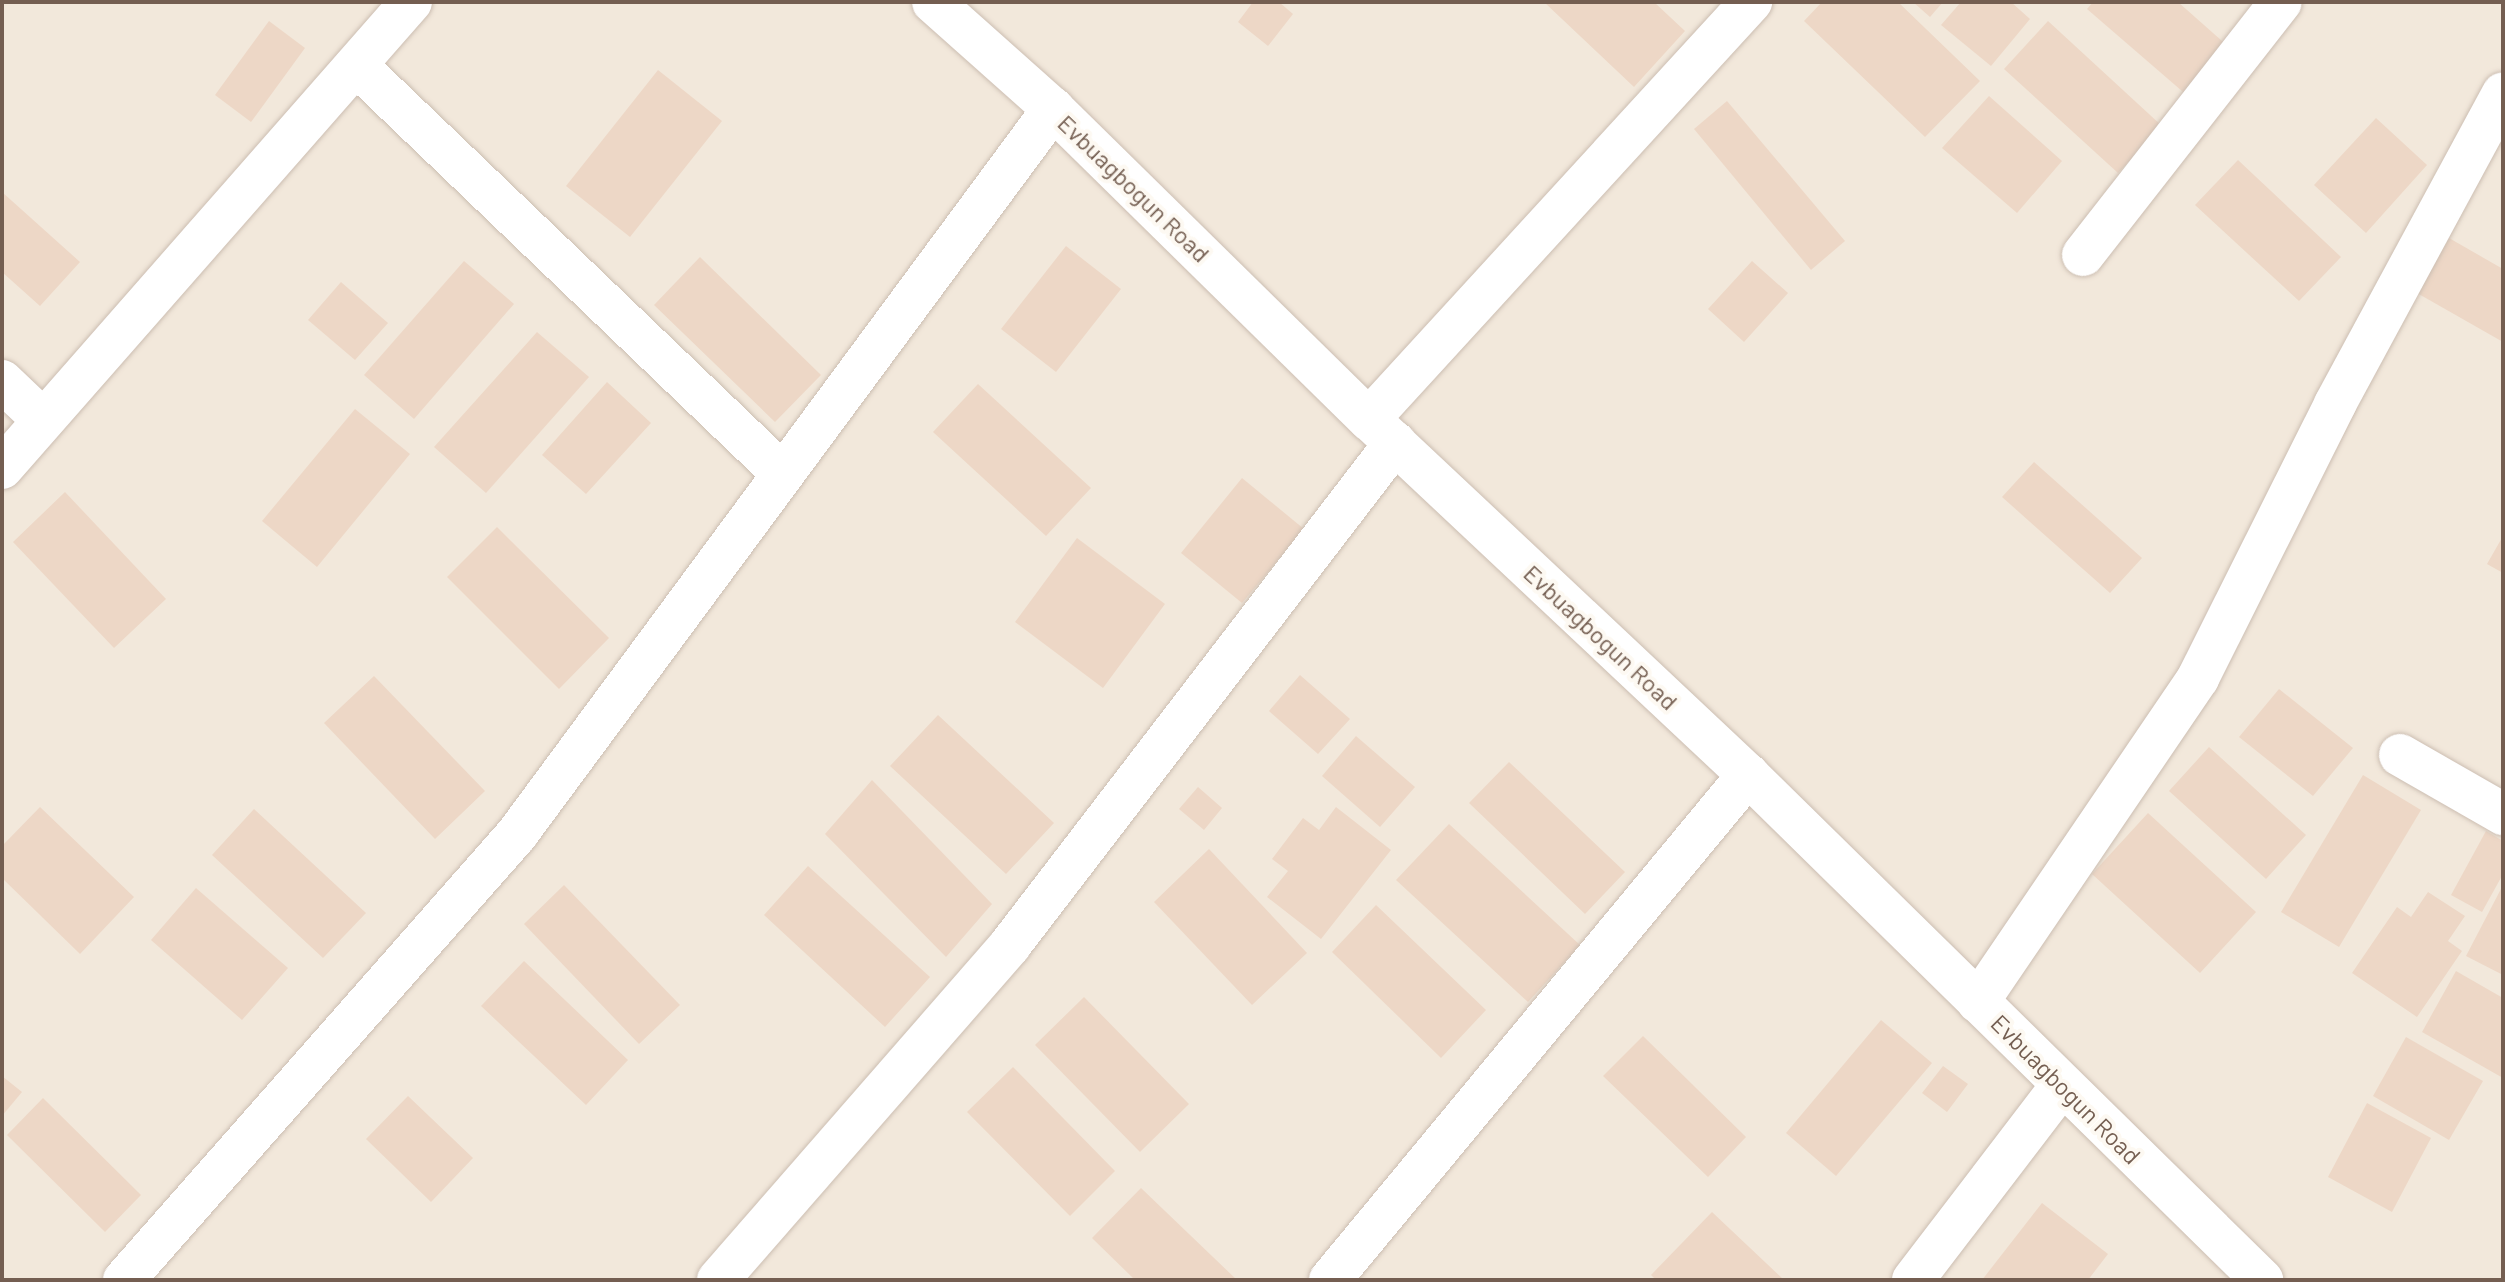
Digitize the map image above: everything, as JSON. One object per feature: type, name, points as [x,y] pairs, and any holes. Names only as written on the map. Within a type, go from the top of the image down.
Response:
[{"type":"street","points":[[2,468],[411,2]]},
{"type":"street","name":"Evbuagbogun Road","points":[[933,2],[1053,109],[1382,431],[1748,775],[2262,1280]]},
{"type":"street","points":[[718,1280],[1010,945],[1382,431],[1751,2]]},
{"type":"street","points":[[2083,255],[2281,2]]},
{"type":"street","points":[[356,65],[783,474]]},
{"type":"street","points":[[1978,1002],[2198,678],[2335,404],[2503,93]]},
{"type":"street","points":[[124,1280],[517,834],[1053,109]]},
{"type":"street","points":[[2,381],[42,419]]},
{"type":"street","points":[[2400,755],[2503,814]]},
{"type":"street","points":[[1330,1280],[1748,775]]},
{"type":"street","points":[[1913,1280],[2062,1085]]},
{"type":"shaded area","points":[[2,2],[2503,2],[2503,1280],[2,1280]]},
{"type":"building","points":[[1253,2],[1279,2],[1293,14],[1268,46],[1238,22]]},
{"type":"building","points":[[1544,2],[1654,2],[1685,31],[1634,87]]},
{"type":"building","points":[[1822,2],[1898,2],[1980,81],[1925,137],[1804,21]]},
{"type":"building","points":[[1913,2],[1943,2],[1930,17]]},
{"type":"building","points":[[1961,2],[2011,2],[2030,19],[1991,66],[1941,25]]},
{"type":"building","points":[[2093,2],[2178,2],[2239,56],[2197,104],[2087,9]]},
{"type":"building","points":[[269,21],[305,48],[251,122],[215,95]]},
{"type":"building","points":[[2048,21],[2162,126],[2118,173],[2004,69]]},
{"type":"building","points":[[658,70],[722,121],[630,237],[566,186]]},
{"type":"building","points":[[1989,96],[2062,161],[2017,213],[1942,148]]},
{"type":"building","points":[[1727,101],[1845,241],[1811,270],[1694,129]]},
{"type":"building","points":[[2376,118],[2427,165],[2366,233],[2314,185]]},
{"type":"building","points":[[2238,160],[2341,257],[2299,301],[2195,205]]},
{"type":"building","points":[[2,192],[80,262],[40,306],[2,272]]},
{"type":"building","points":[[2449,238],[2503,269],[2503,342],[2417,293]]},
{"type":"building","points":[[1066,246],[1121,289],[1056,372],[1001,329]]},
{"type":"building","points":[[700,257],[821,375],[775,422],[654,305]]},
{"type":"building","points":[[464,261],[514,304],[414,419],[364,375]]},
{"type":"building","points":[[1752,261],[1788,293],[1744,342],[1708,309]]},
{"type":"building","points":[[341,282],[388,323],[355,360],[308,320]]},
{"type":"building","points":[[537,332],[589,377],[486,493],[434,447]]},
{"type":"building","points":[[607,382],[651,423],[586,494],[542,455]]},
{"type":"building","points":[[978,384],[1091,488],[1046,536],[933,432]]},
{"type":"building","points":[[355,409],[410,454],[317,567],[262,521]]},
{"type":"building","points":[[2034,462],[2142,558],[2110,593],[2002,497]]},
{"type":"building","points":[[1242,478],[1304,529],[1242,603],[1181,553]]},
{"type":"building","points":[[65,492],[166,599],[114,648],[13,542]]},
{"type":"building","points":[[497,527],[609,638],[559,689],[447,577]]},
{"type":"building","points":[[2503,536],[2503,573],[2487,564]]},
{"type":"building","points":[[1077,538],[1165,604],[1103,688],[1015,622]]},
{"type":"building","points":[[1300,675],[1350,719],[1318,754],[1269,711]]},
{"type":"building","points":[[374,676],[485,791],[435,839],[324,723]]},
{"type":"building","points":[[2279,689],[2353,748],[2313,796],[2239,737]]},
{"type":"building","points":[[938,715],[1054,823],[1006,874],[890,766]]},
{"type":"building","points":[[1356,736],[1415,787],[1380,827],[1322,776]]},
{"type":"building","points":[[2209,747],[2306,835],[2266,879],[2169,791]]},
{"type":"building","points":[[1509,762],[1625,872],[1585,914],[1469,803]]},
{"type":"building","points":[[2363,775],[2421,810],[2339,947],[2281,912]]},
{"type":"building","points":[[872,780],[992,904],[946,957],[825,834]]},
{"type":"building","points":[[1198,787],[1222,808],[1204,830],[1179,809]]},
{"type":"building","points":[[40,807],[134,897],[80,954],[2,878],[2,846]]},
{"type":"building","points":[[1336,807],[1391,850],[1321,939],[1267,897],[1288,871],[1272,859],[1303,818],[1319,830]]},
{"type":"building","points":[[254,809],[366,913],[323,958],[212,855]]},
{"type":"building","points":[[2148,813],[2256,912],[2200,973],[2092,874]]},
{"type":"building","points":[[1449,824],[1580,945],[1528,1002],[1396,880]]},
{"type":"building","points":[[2486,831],[2503,841],[2503,874],[2482,912],[2451,895]]},
{"type":"building","points":[[1209,849],[1307,953],[1252,1005],[1154,902]]},
{"type":"building","points":[[808,866],[930,977],[885,1027],[764,915]]},
{"type":"building","points":[[564,885],[680,1005],[639,1044],[524,924]]},
{"type":"building","points":[[2503,885],[2503,975],[2466,956]]},
{"type":"building","points":[[196,888],[288,968],[242,1020],[151,940]]},
{"type":"building","points":[[2428,892],[2465,916],[2448,941],[2462,951],[2417,1017],[2352,973],[2397,907],[2411,917]]},
{"type":"building","points":[[1376,905],[1486,1010],[1441,1058],[1332,952]]},
{"type":"building","points":[[524,961],[628,1060],[586,1105],[481,1006]]},
{"type":"building","points":[[2456,971],[2503,998],[2503,1078],[2422,1032]]},
{"type":"building","points":[[1084,997],[1189,1104],[1140,1152],[1035,1045]]},
{"type":"building","points":[[1881,1020],[1932,1063],[1836,1176],[1786,1133]]},
{"type":"building","points":[[1643,1036],[1746,1137],[1708,1177],[1603,1076]]},
{"type":"building","points":[[2406,1037],[2483,1081],[2449,1140],[2373,1096]]},
{"type":"building","points":[[1943,1066],[1968,1084],[1947,1112],[1922,1093]]},
{"type":"building","points":[[1013,1067],[1115,1171],[1070,1216],[967,1112]]},
{"type":"building","points":[[2,1076],[22,1092],[2,1116]]},
{"type":"building","points":[[408,1096],[473,1158],[431,1202],[366,1139]]},
{"type":"building","points":[[43,1098],[141,1195],[105,1232],[7,1135]]},
{"type":"building","points":[[2367,1103],[2431,1138],[2392,1212],[2328,1177]]},
{"type":"building","points":[[1141,1188],[1237,1280],[1135,1280],[1092,1238]]},
{"type":"building","points":[[2042,1203],[2108,1254],[2088,1280],[1982,1280]]},
{"type":"building","points":[[1712,1212],[1784,1280],[1656,1280],[1651,1275]]}]
